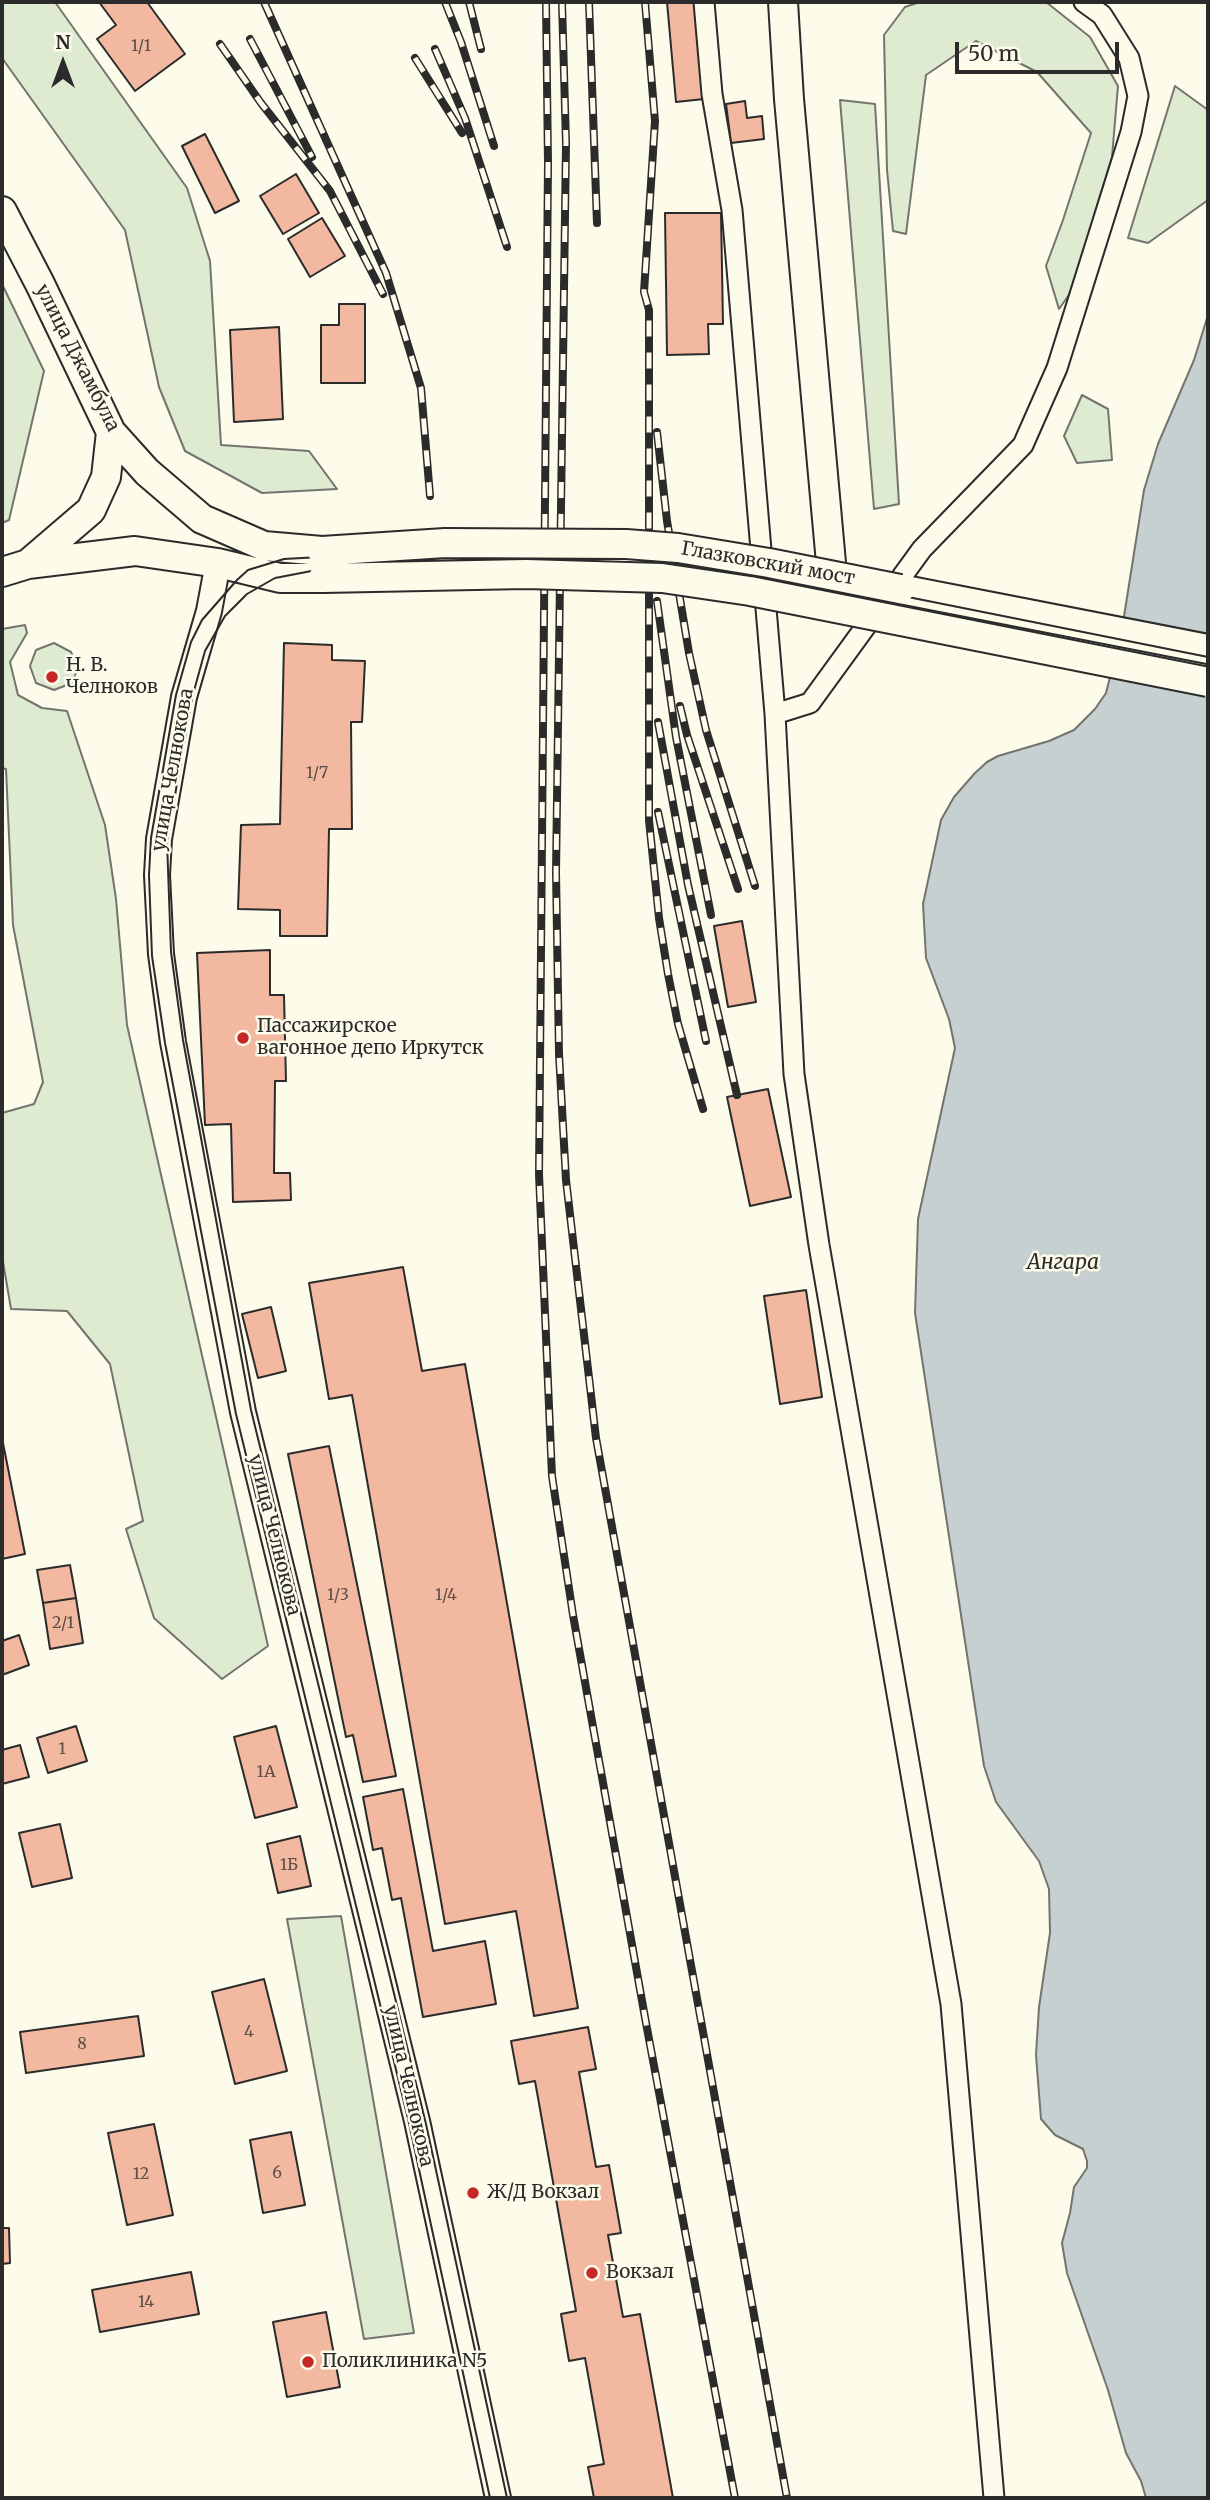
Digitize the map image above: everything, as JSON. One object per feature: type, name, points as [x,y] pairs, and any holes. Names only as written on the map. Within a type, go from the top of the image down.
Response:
[{"type":"main road","points":[[783,2],[789,99],[832,574]]},
{"type":"main road","name":"улица Джамбула","points":[[2,211],[111,432],[147,472],[202,519],[260,544],[322,565]]},
{"type":"main road","points":[[15,568],[91,510],[106,477],[111,432]]},
{"type":"main road","name":"Глазковский мост","points":[[322,565],[445,543],[626,544],[678,548],[832,574],[1208,649]]},
{"type":"main road","points":[[218,563],[260,544]]},
{"type":"main road","points":[[15,568],[135,551],[218,563],[280,578],[322,565]]},
{"type":"main road","name":"Глазковский мост","points":[[322,565],[662,578],[750,591],[1208,682]]},
{"type":"street","points":[[704,2],[712,94],[732,210],[775,714],[794,1074],[821,1259],[951,2004],[994,2498]]},
{"type":"street","points":[[775,714],[810,703],[922,549],[1023,445],[1057,368],[1131,132],[1138,96],[1129,58],[1102,15],[1084,2]]},
{"type":"street","name":"улица Челнокова","points":[[218,563],[209,611],[184,697],[159,839],[161,954],[173,1042],[243,1412],[417,2121],[498,2498]]},
{"type":"green space","points":[[2,2],[55,2],[187,188],[210,261],[221,445],[309,451],[337,489],[262,493],[185,451],[159,387],[125,230],[2,58]]},
{"type":"green space","points":[[920,2],[1046,2],[1090,37],[1118,86],[1112,157],[1071,292],[1059,309],[1046,266],[1091,133],[1037,72],[976,41],[926,75],[906,234],[893,231],[887,170],[884,35],[905,7]]},
{"type":"green space","points":[[1175,86],[1208,110],[1208,200],[1148,243],[1128,238]]},
{"type":"green space","points":[[840,100],[875,104],[899,504],[874,509]]},
{"type":"green space","points":[[2,284],[44,371],[9,520],[2,523]]},
{"type":"green space","points":[[1082,395],[1108,409],[1112,460],[1077,463],[1064,436]]},
{"type":"green space","points":[[25,625],[27,633],[10,662],[18,695],[42,708],[67,711],[105,825],[116,899],[127,1025],[268,1646],[222,1679],[154,1618],[126,1529],[143,1521],[110,1364],[67,1311],[11,1309],[2,1256],[2,1113],[34,1104],[43,1082],[13,925],[6,769],[2,768],[2,629]]},
{"type":"green space","points":[[54,643],[71,652],[78,668],[72,683],[54,690],[36,683],[30,666],[36,650]]},
{"type":"green space","points":[[341,1916],[414,2333],[364,2339],[287,1919]]},
{"type":"water","name":"Ангара","points":[[1208,315],[1208,2498],[1146,2498],[1141,2481],[1126,2453],[1108,2390],[1067,2273],[1062,2243],[1074,2187],[1087,2168],[1087,2161],[1083,2149],[1055,2135],[1041,2119],[1036,2055],[1039,2007],[1050,1933],[1049,1889],[1039,1861],[996,1802],[984,1766],[915,1313],[918,1219],[955,1048],[949,1019],[926,958],[923,904],[941,820],[954,797],[987,762],[1074,730],[1095,709],[1106,693],[1122,629],[1144,490],[1158,444],[1194,360]]},
{"type":"building","points":[[99,2],[147,2],[185,54],[135,91],[97,39],[116,25]]},
{"type":"building","points":[[667,2],[695,2],[704,99],[676,102]]},
{"type":"building","points":[[745,101],[747,118],[762,116],[764,139],[731,143],[726,104]]},
{"type":"building","points":[[205,134],[239,201],[215,213],[182,146]]},
{"type":"building","points":[[296,174],[319,213],[283,234],[260,196]]},
{"type":"building","points":[[665,213],[721,213],[723,324],[708,324],[709,354],[667,355]]},
{"type":"building","points":[[322,218],[345,256],[310,277],[288,239]]},
{"type":"building","points":[[339,304],[365,304],[365,383],[321,383],[321,325],[339,325]]},
{"type":"building","points":[[279,327],[283,419],[234,422],[230,330]]},
{"type":"building","points":[[284,643],[332,645],[332,660],[365,661],[362,722],[351,722],[352,829],[329,829],[327,936],[280,936],[280,910],[238,909],[241,825],[280,824]]},
{"type":"building","points":[[742,921],[756,1002],[728,1007],[714,926]]},
{"type":"building","name":"Пассажирское вагонное депо Иркутск","points":[[270,950],[270,995],[284,995],[286,1081],[275,1081],[274,1173],[290,1173],[291,1200],[233,1202],[231,1124],[205,1125],[197,953]]},
{"type":"building","points":[[768,1089],[791,1197],[750,1206],[727,1097]]},
{"type":"building","points":[[403,1267],[422,1371],[465,1364],[578,2008],[534,2016],[516,1911],[445,1924],[352,1395],[329,1399],[309,1283]]},
{"type":"building","points":[[806,1290],[822,1397],[780,1404],[764,1296]]},
{"type":"building","points":[[271,1307],[286,1371],[258,1378],[242,1314]]},
{"type":"building","points":[[2,1438],[25,1554],[2,1559]]},
{"type":"building","points":[[329,1446],[396,1776],[363,1782],[353,1735],[346,1737],[288,1454]]},
{"type":"building","points":[[70,1565],[76,1598],[43,1603],[37,1570]]},
{"type":"building","points":[[76,1598],[83,1643],[50,1649],[43,1603]]},
{"type":"building","points":[[19,1635],[29,1665],[2,1675],[2,1641]]},
{"type":"building","points":[[76,1726],[87,1761],[48,1773],[37,1738]]},
{"type":"building","points":[[276,1726],[297,1807],[255,1818],[234,1737]]},
{"type":"building","points":[[20,1745],[29,1777],[2,1784],[2,1750]]},
{"type":"building","points":[[403,1789],[433,1951],[485,1941],[496,2004],[423,2017],[401,1898],[392,1900],[382,1848],[373,1850],[363,1797]]},
{"type":"building","points":[[60,1824],[72,1878],[32,1887],[19,1833]]},
{"type":"building","points":[[300,1836],[311,1886],[278,1893],[267,1844]]},
{"type":"building","points":[[264,1979],[287,2071],[235,2084],[212,1992]]},
{"type":"building","points":[[138,2016],[144,2056],[26,2073],[20,2032]]},
{"type":"building","name":"Вокзал","points":[[588,2027],[596,2069],[579,2072],[596,2167],[609,2165],[621,2233],[608,2235],[623,2317],[640,2314],[673,2498],[594,2498],[588,2467],[604,2464],[585,2358],[569,2361],[561,2314],[576,2311],[535,2081],[519,2084],[511,2041]]},
{"type":"building","points":[[154,2124],[173,2215],[127,2225],[108,2133]]},
{"type":"building","points":[[291,2132],[305,2205],[263,2213],[250,2140]]},
{"type":"building","points":[[2,2228],[9,2228],[10,2263],[2,2264]]},
{"type":"building","points":[[191,2272],[199,2314],[100,2332],[92,2290]]},
{"type":"building","name":"Поликлиника N5","points":[[326,2312],[340,2387],[287,2397],[273,2322]]},
{"type":"tram line","points":[[490,2498],[409,2123],[236,1414],[165,1043],[152,956],[149,875],[151,838],[176,695],[191,642],[202,620],[248,570],[284,559],[446,550],[624,550],[660,552],[858,587],[1208,657]]},
{"type":"tram line","points":[[507,2498],[426,2124],[251,1410],[183,1040],[171,952],[167,841],[192,698],[205,651],[225,616],[247,594],[275,578],[322,569],[446,565],[625,566],[740,580],[1208,673]]},
{"type":"railway","points":[[264,2],[386,273],[421,388],[430,496]]},
{"type":"railway","points":[[445,2],[461,42],[494,146]]},
{"type":"railway","points":[[469,2],[481,49]]},
{"type":"railway","points":[[546,2],[548,164],[539,1174],[552,1476],[573,1615],[646,2023],[735,2498]]},
{"type":"railway","points":[[562,2],[566,143],[556,872],[559,1054],[566,1180],[596,1438],[787,2498]]},
{"type":"railway","points":[[589,2],[597,223]]},
{"type":"railway","points":[[645,2],[655,121],[644,292],[649,310],[649,820],[668,974],[678,1024],[703,1109]]},
{"type":"railway","points":[[250,39],[312,157]]},
{"type":"railway","points":[[220,44],[261,103],[330,191],[383,294]]},
{"type":"railway","points":[[435,49],[465,118],[507,247]]},
{"type":"railway","points":[[415,58],[462,133]]},
{"type":"railway","points":[[657,432],[667,521],[689,653],[706,730],[755,886]]},
{"type":"railway","points":[[657,601],[676,737],[711,915]]},
{"type":"railway","points":[[680,706],[738,889]]},
{"type":"railway","points":[[658,722],[688,885],[737,1095]]},
{"type":"railway","points":[[658,812],[706,1041]]},
{"type":"place","name":"Н. В. Челноков","points":[[52,677]]},
{"type":"place","name":"Пассажирское вагонное депо Иркутск","points":[[243,1038]]},
{"type":"place","name":"Ж/Д Вокзал","points":[[473,2193]]},
{"type":"place","name":"Вокзал","points":[[592,2273]]},
{"type":"place","name":"Поликлиника N5","points":[[308,2362]]}]
